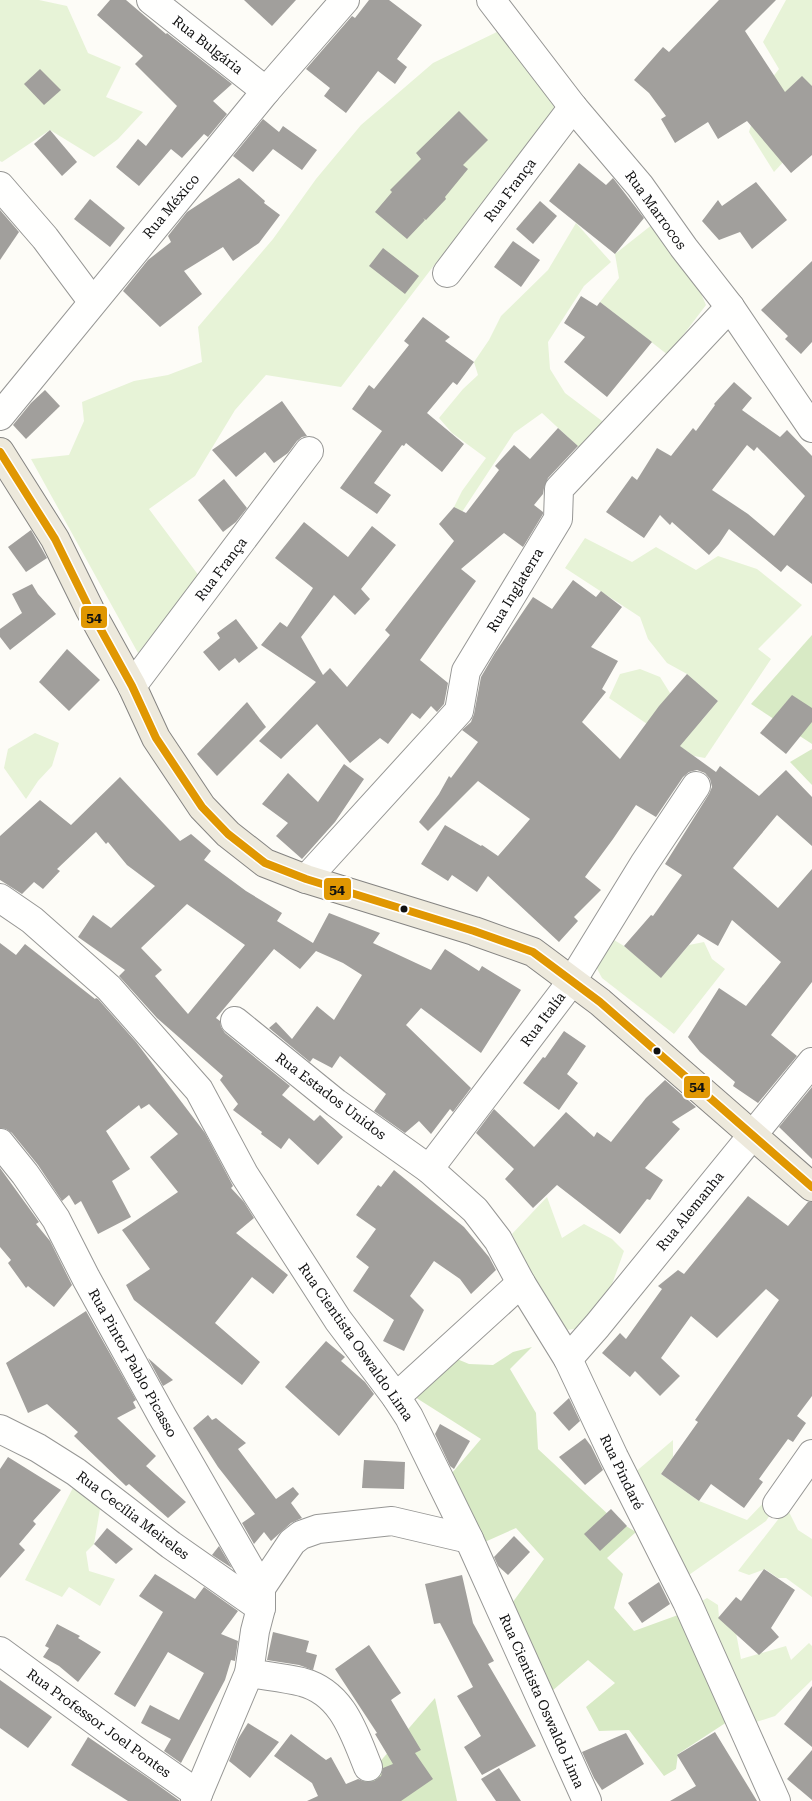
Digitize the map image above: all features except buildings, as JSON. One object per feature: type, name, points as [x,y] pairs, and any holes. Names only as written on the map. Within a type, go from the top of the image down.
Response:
[{"type":"main road","points":[[0,452],[55,539],[90,610],[132,686],[156,738],[202,807],[228,834],[265,863],[306,879],[465,928],[533,952],[636,1033],[812,1187]]},
{"type":"street","name":"Rua México","points":[[0,416],[266,90],[345,0]]},
{"type":"street","name":"Rua Marrocos","points":[[491,0],[573,107],[640,186],[684,248],[730,307],[812,428]]},
{"type":"street","name":"Rua Bulgária","points":[[152,1],[266,90]]},
{"type":"street","name":"Rua França","points":[[447,274],[573,107]]},
{"type":"street","points":[[0,186],[45,238],[92,301]]},
{"type":"street","name":"Rua Inglaterra","points":[[306,879],[459,712],[466,671],[558,519],[559,489],[730,307]]},
{"type":"street","name":"Rua França","points":[[132,686],[309,451]]},
{"type":"street","name":"Rua Italía","points":[[429,1169],[572,981],[644,864],[696,786]]},
{"type":"street","name":"Rua Cientista Oswaldo Lima","points":[[0,898],[32,920],[109,988],[199,1090],[244,1174],[332,1312],[409,1417],[469,1539],[587,1801]]},
{"type":"street","name":"Rua Estados Unidos","points":[[235,1021],[336,1103],[429,1169]]},
{"type":"street","name":"Rua Alemanha","points":[[568,1360],[598,1326],[812,1062]]},
{"type":"street","name":"Rua Pintor Pablo Picasso","points":[[0,1143],[56,1219],[86,1278],[261,1598]]},
{"type":"street","name":"Rua Pindaré","points":[[429,1169],[475,1210],[498,1240],[521,1283],[568,1360],[614,1458],[686,1602],[776,1801]]},
{"type":"street","points":[[396,1397],[521,1283]]},
{"type":"street","name":"Rua Cecília Meireles","points":[[0,1429],[38,1448],[76,1472],[171,1545],[261,1598]]},
{"type":"street","points":[[777,1504],[812,1454]]},
{"type":"street","points":[[197,1798],[248,1673],[261,1598],[292,1542],[301,1535],[318,1529],[392,1521],[469,1539]]},
{"type":"street","name":"Rua Professor Joel Pontes","points":[[0,1651],[197,1798]]},
{"type":"street","points":[[248,1673],[303,1682],[320,1689],[333,1699],[352,1729],[368,1768]]},
{"type":"green space","points":[[0,0],[39,0],[67,6],[88,53],[121,67],[106,97],[143,112],[118,139],[94,157],[50,130],[2,162],[0,161]]},
{"type":"green space","points":[[786,0],[812,0],[812,131],[774,172],[749,132],[761,92],[779,69],[763,42]]},
{"type":"green space","points":[[501,30],[571,109],[514,170],[432,268],[341,387],[266,375],[235,410],[195,476],[149,509],[199,576],[138,653],[31,459],[69,455],[84,421],[82,402],[134,381],[168,375],[202,362],[198,327],[273,239],[316,179],[361,125],[433,63]]},
{"type":"green space","points":[[576,223],[611,262],[584,286],[548,342],[550,369],[565,393],[614,430],[583,451],[542,413],[514,433],[462,512],[454,507],[462,491],[486,458],[452,433],[439,418],[463,389],[478,375],[474,362],[489,340],[501,316],[548,270]]},
{"type":"green space","points":[[653,224],[693,275],[706,305],[668,355],[600,302],[619,278],[615,254]]},
{"type":"green space","points":[[585,538],[632,562],[656,547],[696,570],[718,556],[757,569],[802,605],[758,649],[771,659],[705,758],[694,756],[609,698],[620,674],[640,669],[660,677],[670,693],[702,720],[718,701],[687,674],[667,663],[648,639],[640,617],[565,568]]},
{"type":"green space","points":[[812,635],[812,744],[751,704]]},
{"type":"green space","points":[[35,733],[59,743],[52,766],[38,781],[26,799],[4,768],[8,749]]},
{"type":"green space","points":[[812,749],[812,785],[790,762]]},
{"type":"green space","points":[[609,937],[624,946],[661,977],[689,945],[704,942],[712,959],[725,969],[674,1034],[602,978],[593,961]]},
{"type":"green space","points":[[547,1197],[562,1238],[584,1224],[612,1239],[624,1251],[597,1326],[559,1331],[512,1234]]},
{"type":"green space","points":[[532,1347],[510,1369],[536,1413],[538,1449],[611,1517],[636,1532],[607,1558],[623,1574],[614,1608],[634,1631],[678,1615],[730,1720],[678,1754],[676,1769],[664,1776],[629,1730],[599,1731],[586,1707],[615,1683],[588,1660],[552,1691],[510,1606],[544,1559],[516,1528],[478,1545],[446,1480],[481,1439],[407,1392],[445,1354],[469,1364],[493,1365],[513,1352]]},
{"type":"green space","points":[[673,1440],[673,1457],[661,1474],[699,1501],[747,1520],[769,1497],[777,1504],[766,1521],[686,1577],[633,1474]]},
{"type":"green space","points":[[76,1482],[101,1503],[94,1544],[86,1552],[89,1571],[115,1579],[100,1606],[69,1587],[62,1597],[25,1580]]},
{"type":"green space","points":[[787,1508],[798,1530],[812,1539],[812,1597],[786,1578],[778,1578],[765,1569],[749,1575],[738,1571]]},
{"type":"green space","points":[[707,1598],[718,1605],[719,1618],[736,1633],[741,1659],[786,1646],[791,1660],[809,1643],[812,1646],[812,1680],[775,1716],[753,1723],[678,1615]]},
{"type":"green space","points":[[435,1698],[457,1801],[346,1801]]},
{"type":"transit line","name":"54","points":[[0,452],[55,539],[90,610],[132,686],[156,738],[202,807],[228,834],[265,863],[306,879],[474,931],[533,952],[600,1002],[812,1187]]}]
